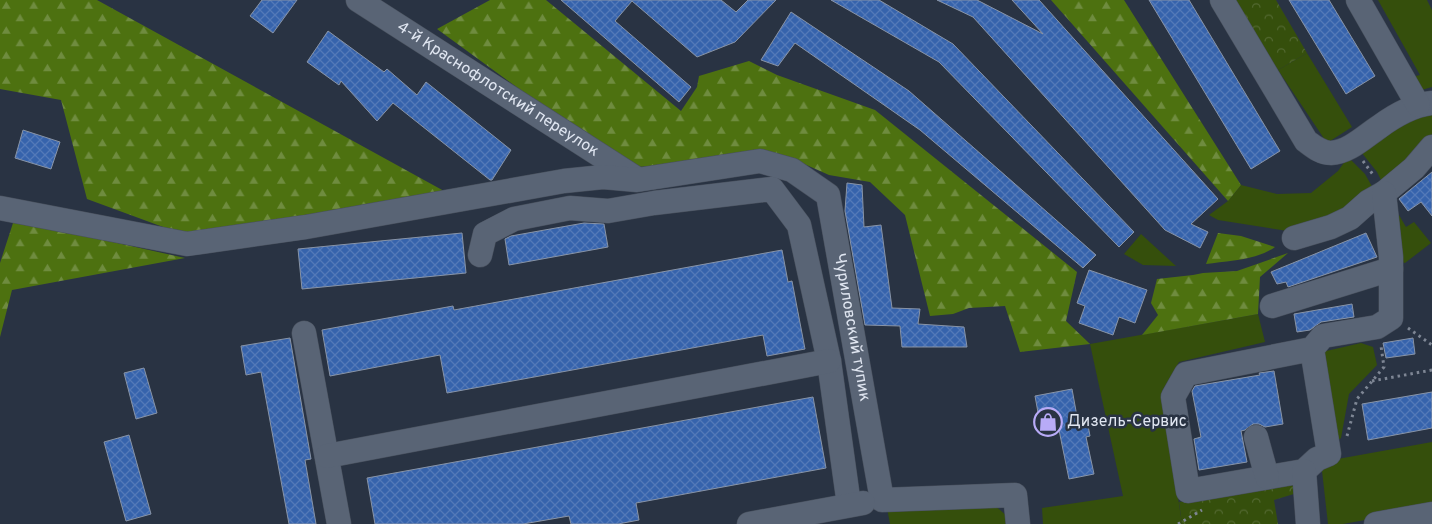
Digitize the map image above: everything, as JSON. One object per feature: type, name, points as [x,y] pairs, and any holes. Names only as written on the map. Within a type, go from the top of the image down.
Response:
[{"type":"street","name":"4-й Краснофлотский переулок","points":[[358,0],[637,180]]},
{"type":"street","points":[[1222,0],[1306,141],[1318,150],[1331,153],[1351,147],[1381,125],[1425,104],[1358,0]]},
{"type":"street","points":[[1294,238],[1331,227],[1350,218],[1368,202],[1384,193],[1414,168],[1432,147]]},
{"type":"street","name":"Чуриловский тупик","points":[[2,215],[187,244],[306,227],[564,181],[603,177],[637,180],[760,161],[792,170],[828,195],[882,500]]},
{"type":"street","points":[[480,255],[485,234],[514,219],[570,208],[608,211],[654,203],[772,189],[798,225],[829,361],[848,505]]},
{"type":"street","points":[[1312,349],[1329,454],[1316,459],[1304,471],[1188,491],[1173,397],[1186,374],[1312,349],[1323,336],[1384,322],[1391,269],[1384,193]]},
{"type":"street","points":[[1272,306],[1391,269]]},
{"type":"street","points":[[304,332],[339,524]]},
{"type":"street","points":[[327,456],[829,361]]},
{"type":"street","points":[[1256,437],[1267,477]]},
{"type":"street","points":[[1304,471],[1308,524]]},
{"type":"street","points":[[749,524],[811,518],[848,505],[882,500],[1015,495],[1018,524]]},
{"type":"street","points":[[1376,524],[1432,514]]},
{"type":"path","points":[[1351,147],[1373,174],[1384,193]]},
{"type":"path","points":[[1329,454],[1345,443],[1357,399],[1384,367],[1384,322],[1428,341],[1432,345]]},
{"type":"path","points":[[1372,382],[1432,370]]},
{"type":"green space","points":[[0,0],[97,0],[444,191],[193,238],[87,199],[61,100],[0,89]]},
{"type":"green space","points":[[490,0],[546,0],[681,111],[697,87],[699,76],[749,61],[777,75],[875,110],[1077,272],[1066,321],[1090,344],[1020,352],[1005,306],[969,308],[953,314],[930,316],[905,215],[870,182],[829,175],[793,159],[636,167],[566,123],[437,29]]},
{"type":"green space","points":[[1051,0],[1124,0],[1241,185],[1228,201]]},
{"type":"green space","points":[[1235,0],[1276,0],[1307,53],[1278,70]]},
{"type":"green space","points":[[1378,0],[1427,0],[1432,10],[1432,87],[1418,91],[1408,78],[1420,75]]},
{"type":"green space","points":[[1307,53],[1352,127],[1327,143],[1278,70]]},
{"type":"green space","points":[[1432,110],[1432,134],[1384,186],[1377,172],[1358,148]]},
{"type":"green space","points":[[1348,157],[1365,174],[1374,190],[1364,198],[1294,232],[1218,220],[1209,215],[1228,201],[1241,185],[1277,194],[1311,193],[1338,171]]},
{"type":"green space","points":[[1399,215],[1406,227],[1414,222],[1431,243],[1405,263],[1397,260],[1392,221]]},
{"type":"green space","points":[[14,220],[185,258],[12,290],[0,337],[0,263]]},
{"type":"green space","points":[[1218,233],[1241,236],[1275,247],[1260,255],[1206,264]]},
{"type":"green space","points":[[1141,234],[1176,266],[1143,265],[1124,254]]},
{"type":"green space","points":[[1288,253],[1260,277],[1258,314],[1142,335],[1158,315],[1151,303],[1157,279],[1237,271]]},
{"type":"green space","points":[[1258,314],[1265,342],[1179,362],[1162,391],[1182,524],[1043,524],[1042,508],[1123,496],[1090,344]]},
{"type":"green space","points":[[1361,343],[1373,347],[1377,365],[1349,394],[1341,438],[1333,444],[1322,352]]},
{"type":"green space","points":[[1432,442],[1432,508],[1343,524],[1328,524],[1321,462]]},
{"type":"green space","points":[[1296,481],[1297,493],[1274,500],[1278,524],[1182,524],[1179,502]]},
{"type":"green space","points":[[992,503],[1008,517],[1008,524],[890,524],[887,508]]},
{"type":"building","points":[[262,0],[297,0],[273,33],[250,16]]},
{"type":"building","points":[[561,0],[721,0],[736,12],[748,0],[776,0],[735,42],[697,57],[632,1],[615,21],[691,87],[679,102]]},
{"type":"building","points":[[831,0],[879,0],[953,44],[1134,232],[1119,247],[939,62]]},
{"type":"building","points":[[937,0],[977,0],[1043,34],[1012,0],[1039,0],[1218,199],[1191,224],[1208,232],[1200,248],[1165,230],[973,17]]},
{"type":"building","points":[[1149,0],[1189,0],[1280,151],[1251,169]]},
{"type":"building","points":[[1289,0],[1329,0],[1375,76],[1346,94]]},
{"type":"building","points":[[791,12],[909,91],[1096,255],[1083,268],[920,130],[795,43],[778,66],[761,60]]},
{"type":"building","points":[[328,31],[384,72],[387,69],[417,95],[426,82],[511,150],[492,180],[393,103],[377,121],[341,81],[339,85],[307,62]]},
{"type":"building","points":[[23,130],[60,142],[51,169],[15,158]]},
{"type":"building","points":[[1432,172],[1432,216],[1421,202],[1408,211],[1399,199]]},
{"type":"building","points":[[847,183],[862,185],[864,227],[881,225],[892,308],[920,309],[918,324],[964,327],[967,347],[902,347],[900,326],[865,325],[845,211]]},
{"type":"building","points":[[584,223],[604,224],[608,247],[509,265],[505,239],[511,236]]},
{"type":"building","points":[[462,233],[466,273],[302,289],[298,249]]},
{"type":"building","points":[[1366,233],[1377,257],[1288,287],[1286,282],[1277,284],[1271,272]]},
{"type":"building","points":[[782,250],[788,282],[792,281],[805,349],[767,356],[763,335],[447,393],[440,355],[330,376],[322,330],[453,306],[454,310]]},
{"type":"building","points":[[1089,270],[1147,290],[1135,323],[1119,317],[1113,335],[1079,323],[1085,306],[1077,303]]},
{"type":"building","points":[[1352,304],[1354,317],[1321,322],[1310,330],[1297,332],[1294,314]]},
{"type":"building","points":[[290,338],[311,459],[305,460],[316,524],[289,524],[261,372],[246,375],[241,346]]},
{"type":"building","points":[[1413,338],[1415,354],[1386,358],[1383,343]]},
{"type":"building","points":[[144,368],[157,413],[136,419],[124,373]]},
{"type":"building","points":[[1274,371],[1283,424],[1265,427],[1253,424],[1241,431],[1247,462],[1199,470],[1194,439],[1201,437],[1192,391],[1195,386]]},
{"type":"building","points":[[1072,389],[1078,422],[1087,420],[1090,436],[1086,437],[1094,474],[1069,479],[1058,425],[1041,429],[1035,396]]},
{"type":"building","points":[[1432,392],[1432,428],[1368,440],[1362,404]]},
{"type":"building","points":[[813,397],[826,468],[636,503],[639,520],[618,524],[571,524],[569,516],[523,524],[375,524],[367,478]]},
{"type":"building","points":[[129,435],[151,514],[126,521],[104,442]]},
{"type":"place","name":"Дизель-Сервис","points":[[1048,422]]}]
